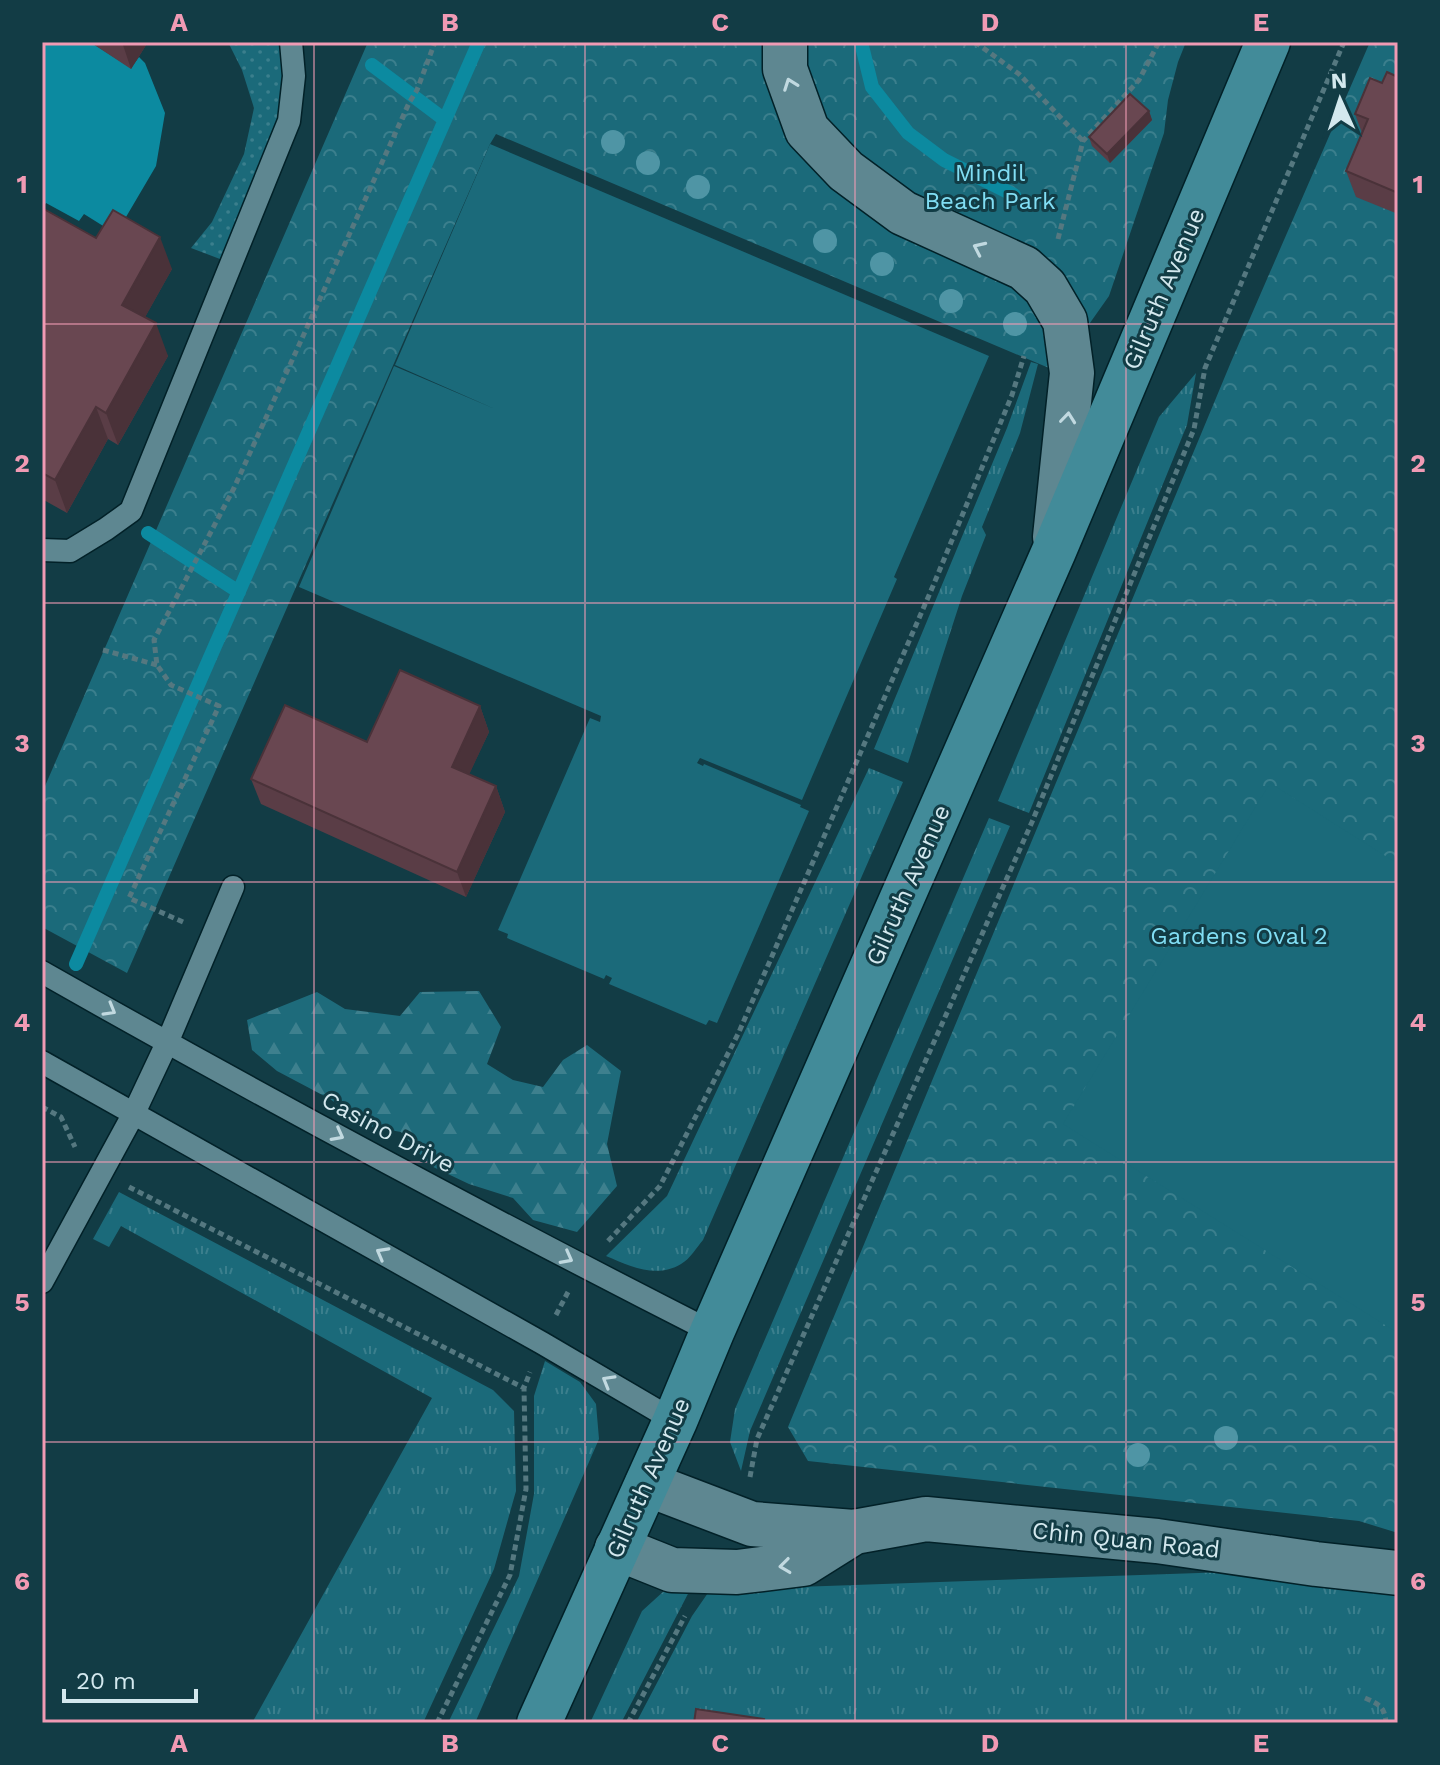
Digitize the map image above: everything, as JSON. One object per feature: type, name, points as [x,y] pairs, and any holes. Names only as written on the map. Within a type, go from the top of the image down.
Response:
[{"type":"street","points":[[785,42],[785,69],[807,130],[846,171],[903,213],[1024,268],[1045,287],[1065,321],[1072,373],[1054,551]]},
{"type":"street","name":"Gilruth Avenue","points":[[539,1723],[675,1421],[1054,551],[1268,42]]},
{"type":"street","name":"Chin Quan Road","points":[[647,1484],[752,1524],[854,1532],[926,1519],[1157,1541],[1398,1573]]},
{"type":"street","name":"Chin Quan Road","points":[[617,1548],[672,1570],[737,1572],[803,1564],[854,1532]]},
{"type":"lane","points":[[42,550],[70,551],[131,511],[289,121],[294,76],[291,42]]},
{"type":"lane","points":[[42,1282],[134,1113],[233,887]]},
{"type":"lane","name":"Casino Drive","points":[[42,972],[167,1043],[582,1266],[712,1332]]},
{"type":"lane","points":[[42,1062],[675,1421]]},
{"type":"path","points":[[213,935],[129,898],[219,706],[171,685],[157,665],[154,640],[234,488],[417,90],[435,42]]},
{"type":"path","points":[[975,42],[1019,74],[1083,141]]},
{"type":"path","points":[[1045,287],[1083,141],[1139,80],[1159,42]]},
{"type":"path","points":[[732,1516],[750,1477],[757,1439],[1032,822],[1194,429],[1205,368],[1344,42]]},
{"type":"path","points":[[437,1723],[510,1575],[526,1489],[524,1388],[542,1343],[582,1266],[660,1186],[739,1032],[945,557],[1012,395],[1025,352]]},
{"type":"path","points":[[103,650],[157,665]]},
{"type":"path","points":[[42,1107],[61,1117],[81,1162],[524,1388]]},
{"type":"path","points":[[628,1723],[707,1571]]},
{"type":"path","points":[[1365,1698],[1378,1704],[1385,1713],[1386,1723]]},
{"type":"green space","points":[[228,42],[281,42],[284,50],[282,122],[220,259],[191,248],[212,222],[244,154],[254,108],[242,70]]},
{"type":"green space","name":"Mindil Beach Park","points":[[368,42],[1186,42],[1168,100],[1164,133],[1109,296],[1056,371],[496,134],[127,973],[42,927],[42,793]]},
{"type":"green space","name":"Gardens Oval 2","points":[[1370,42],[1398,42],[1398,1533],[1359,1521],[808,1461],[788,1427],[1231,362]]},
{"type":"green space","points":[[490,144],[989,356],[802,800],[700,758],[697,763],[809,811],[717,1023],[709,1020],[706,1025],[609,984],[612,978],[606,975],[604,979],[507,938],[508,934],[498,930],[590,718],[600,722],[601,716],[299,587],[394,366],[495,409],[395,365]]},
{"type":"green space","points":[[1031,362],[1038,364],[1020,433],[982,527],[986,535],[962,596],[908,763],[874,749],[1007,428]]},
{"type":"green space","points":[[1196,373],[1187,425],[1029,813],[998,801],[1159,417]]},
{"type":"green space","points":[[869,768],[903,782],[703,1240],[684,1262],[662,1270],[643,1269],[606,1256],[667,1196]]},
{"type":"green space","name":"Gardens Oval 2","points":[[1270,783],[1398,864],[1398,1333],[1063,1124]]},
{"type":"green space","points":[[989,818],[1010,826],[750,1431],[741,1471],[730,1442],[735,1409]]},
{"type":"green space","points":[[479,991],[501,1027],[487,1064],[513,1080],[543,1087],[563,1060],[587,1045],[621,1071],[607,1144],[617,1186],[577,1232],[533,1220],[513,1198],[469,1184],[429,1165],[401,1132],[367,1126],[330,1099],[277,1071],[252,1050],[247,1020],[317,992],[345,1009],[400,1016],[420,992]]},
{"type":"green space","points":[[119,1192],[493,1390],[514,1411],[516,1491],[494,1569],[423,1723],[252,1723],[432,1398],[121,1226],[109,1247],[93,1239]]},
{"type":"green space","points":[[545,1361],[580,1382],[596,1404],[599,1439],[475,1723],[448,1723],[519,1576],[534,1494],[534,1396]]},
{"type":"green space","points":[[1398,1566],[1398,1723],[636,1723],[692,1616],[710,1590]]},
{"type":"green space","points":[[691,1588],[621,1723],[590,1723],[642,1611],[664,1591]]},
{"type":"shaded area","points":[[42,42],[90,42],[131,68],[139,57],[145,63],[165,113],[156,166],[116,234],[84,214],[79,221],[46,203],[42,209]]},
{"type":"building","points":[[1387,72],[1398,77],[1398,193],[1346,171],[1368,119],[1355,114],[1370,78],[1382,83]]},
{"type":"building","points":[[1130,94],[1149,111],[1107,154],[1089,137]]},
{"type":"building","points":[[42,208],[96,238],[113,210],[160,237],[122,305],[156,323],[106,413],[96,407],[55,480],[42,473]]},
{"type":"building","points":[[400,670],[480,706],[452,767],[496,786],[457,872],[251,779],[285,705],[367,742]]},
{"type":"building","points":[[696,1709],[764,1719],[763,1723],[694,1723]]},
{"type":"waterway","points":[[76,964],[479,42]]},
{"type":"waterway","points":[[861,42],[872,87],[908,133],[944,160],[1014,195]]},
{"type":"waterway","points":[[372,65],[445,120]]},
{"type":"waterway","points":[[148,533],[239,592]]}]
